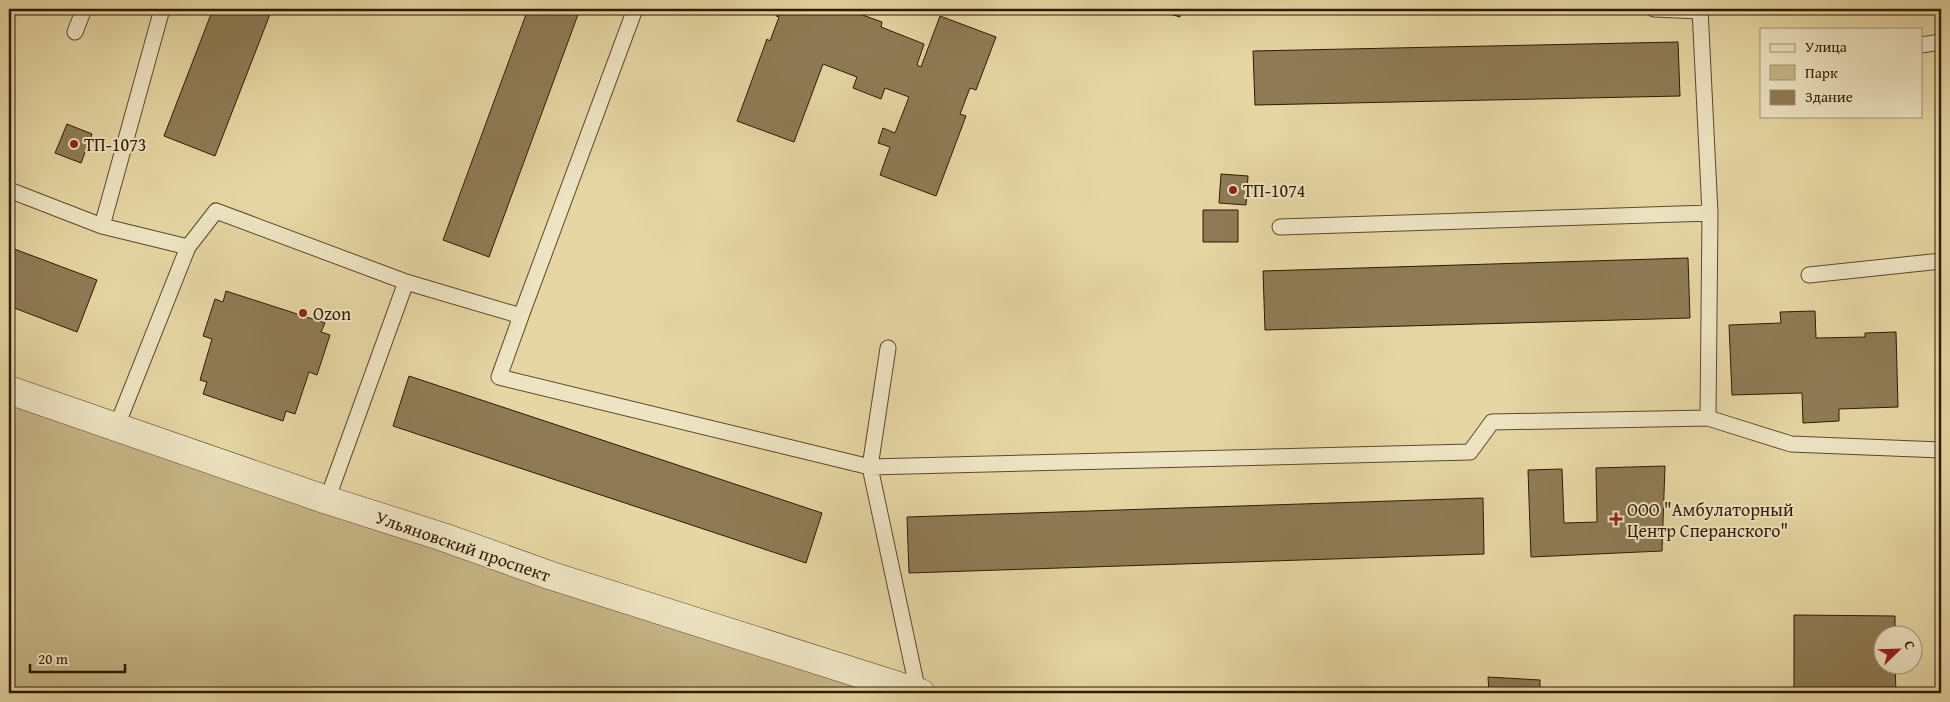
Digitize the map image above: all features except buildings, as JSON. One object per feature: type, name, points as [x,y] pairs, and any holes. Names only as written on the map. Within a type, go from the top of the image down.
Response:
[{"type":"street","name":"Ульяновский проспект","points":[[9,390],[327,500],[443,537],[552,576],[920,693]]},
{"type":"lane","points":[[75,32],[84,9]]},
{"type":"lane","points":[[102,226],[162,9]]},
{"type":"lane","points":[[635,9],[499,377],[870,467],[1470,452],[1492,422],[1708,418],[1791,444],[1941,450]]},
{"type":"lane","points":[[1654,9],[1700,10],[1710,213],[1708,418]]},
{"type":"lane","points":[[1922,45],[1941,42]]},
{"type":"lane","points":[[9,190],[102,226],[188,247]]},
{"type":"lane","points":[[116,428],[188,247],[216,211],[406,282],[521,316]]},
{"type":"lane","points":[[1280,227],[1710,213]]},
{"type":"lane","points":[[1809,275],[1941,261]]},
{"type":"lane","points":[[327,500],[406,282]]},
{"type":"lane","points":[[888,348],[870,467],[920,693]]},
{"type":"green space","points":[[9,390],[921,693],[9,693]]},
{"type":"place","name":"ТП-1073","points":[[74,144]]},
{"type":"place","name":"ТП-1074","points":[[1233,190]]},
{"type":"place","name":"Ozon","points":[[303,313]]},
{"type":"place","name":"ООО \"Амбулаторный Центр Сперанского\"","points":[[1616,519]]}]
